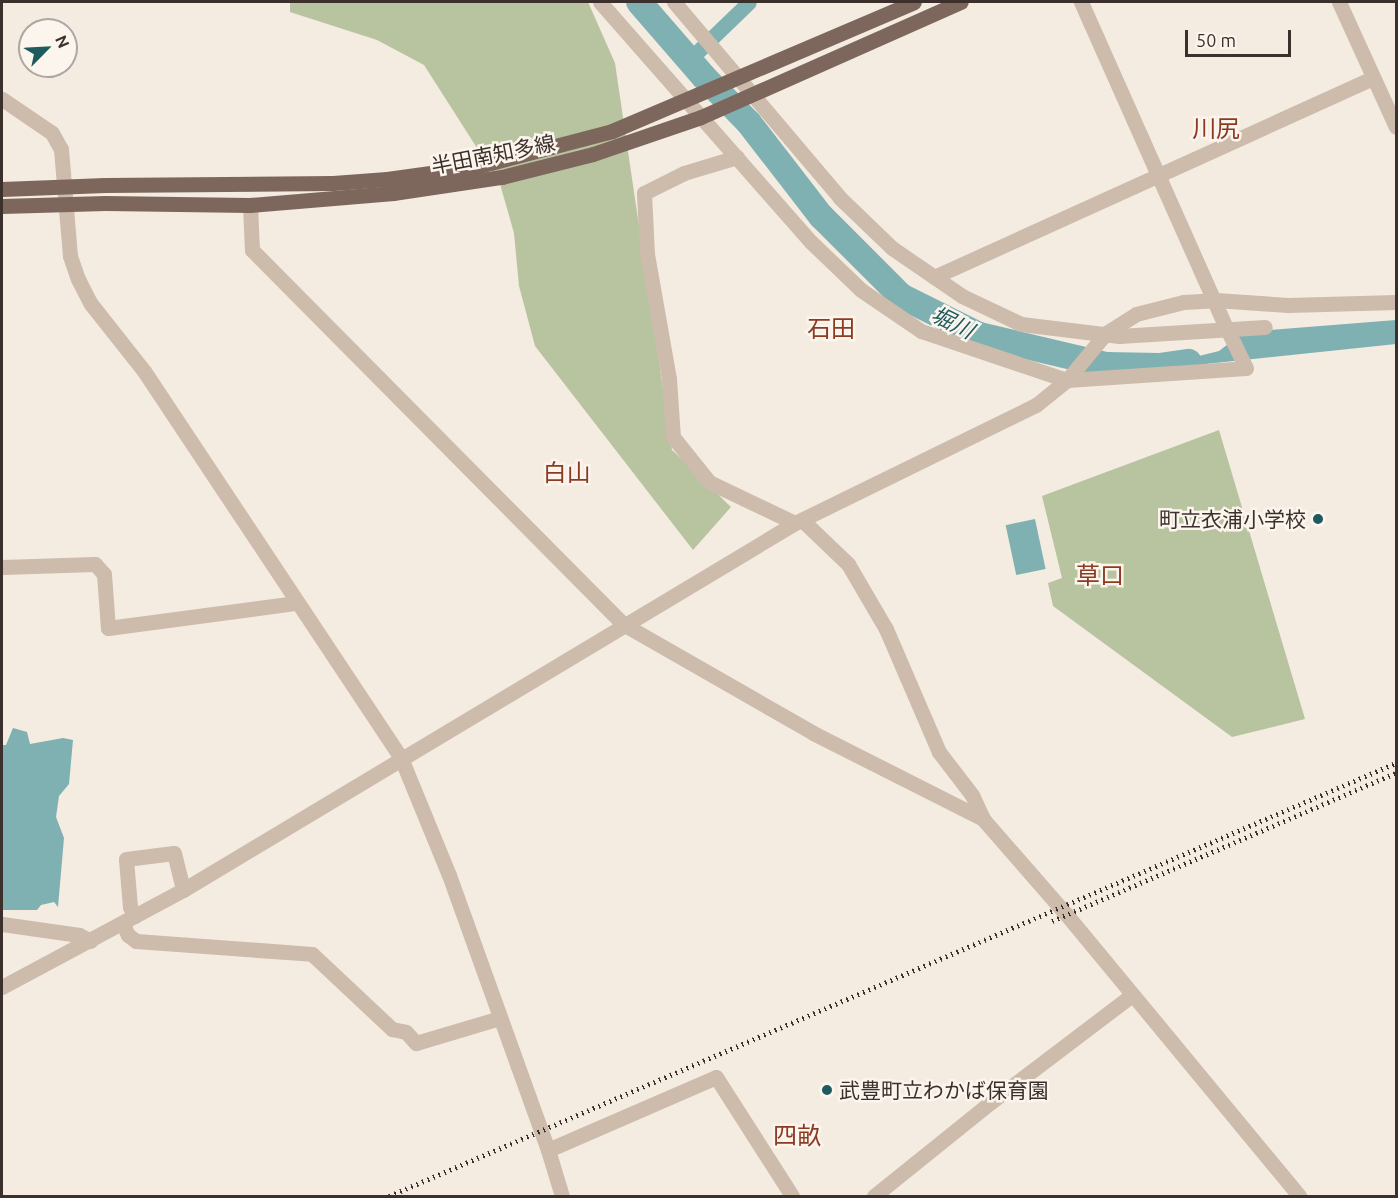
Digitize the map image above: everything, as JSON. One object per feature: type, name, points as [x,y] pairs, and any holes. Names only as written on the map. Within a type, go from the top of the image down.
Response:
[{"type":"main road","name":"半田南知多線","points":[[2,189],[105,185],[333,183],[439,173],[499,162],[612,131],[686,101],[735,73],[914,2]]},
{"type":"main road","name":"半田南知多線","points":[[2,206],[65,206],[105,203],[250,205],[393,193],[502,177],[603,151],[701,117],[961,2]]},
{"type":"street","points":[[600,2],[811,242],[861,290],[921,331],[1067,380],[1246,368],[1081,2]]},
{"type":"street","points":[[674,2],[840,198],[892,248],[962,297],[1021,324],[1119,336],[1226,327],[1265,327]]},
{"type":"street","points":[[1339,2],[1396,127]]},
{"type":"street","points":[[934,277],[1374,78]]},
{"type":"street","points":[[2,99],[51,133],[61,149],[70,256],[78,279],[91,304],[144,371],[401,758],[449,875],[548,1150],[562,1197]]},
{"type":"street","points":[[737,157],[684,173],[644,193],[646,254],[669,379],[673,437],[709,482],[799,521],[848,564],[886,629],[939,752],[972,795],[983,819],[1299,1197]]},
{"type":"street","points":[[250,205],[252,250],[623,624],[813,733],[983,819]]},
{"type":"street","points":[[2,987],[183,890],[623,624],[799,521],[1036,405],[1067,380],[1106,333],[1122,321],[1152,308],[1183,302],[1216,300],[1288,305],[1396,302]]},
{"type":"street","points":[[2,567],[95,564],[104,574],[108,628],[296,603]]},
{"type":"street","points":[[183,890],[174,853],[126,859],[130,907],[128,935],[136,941],[312,954],[392,1029],[406,1032],[416,1043],[500,1018]]},
{"type":"street","points":[[2,924],[79,935],[91,941]]},
{"type":"street","points":[[874,1197],[991,1102],[1132,995]]},
{"type":"street","points":[[548,1150],[716,1077],[792,1197]]},
{"type":"green space","points":[[290,2],[588,2],[615,63],[672,450],[731,507],[693,550],[535,346],[519,286],[514,233],[500,184],[424,65],[377,40],[290,12]]},
{"type":"green space","points":[[1219,430],[1305,719],[1232,737],[1053,606],[1048,583],[1062,578],[1042,496]]},
{"type":"water","points":[[1396,320],[1396,344],[1139,371],[1219,351],[1244,332]]},
{"type":"water","points":[[1035,519],[1046,569],[1016,575],[1006,525]]},
{"type":"water","points":[[13,728],[27,732],[30,744],[63,738],[73,740],[69,784],[59,796],[56,817],[64,838],[58,907],[54,902],[41,905],[37,910],[2,910],[2,745],[6,745]]},
{"type":"waterway","name":"堀川","points":[[639,2],[704,77],[749,123],[821,216],[901,296],[979,335],[1106,365],[1159,366],[1189,362]]},
{"type":"waterway","points":[[689,60],[749,2]]},
{"type":"railway","points":[[389,1196],[1396,763]]},
{"type":"railway","points":[[1052,921],[1396,773]]},
{"type":"place","name":"町立衣浦小学校","points":[[1318,519]]},
{"type":"place","name":"武豊町立わかば保育園","points":[[827,1090]]},
{"type":"district","name":"川尻","points":[[1216,129]]},
{"type":"district","name":"石田","points":[[831,329]]},
{"type":"district","name":"白山","points":[[567,473]]},
{"type":"district","name":"草口","points":[[1100,576]]},
{"type":"district","name":"四畝","points":[[797,1136]]}]
